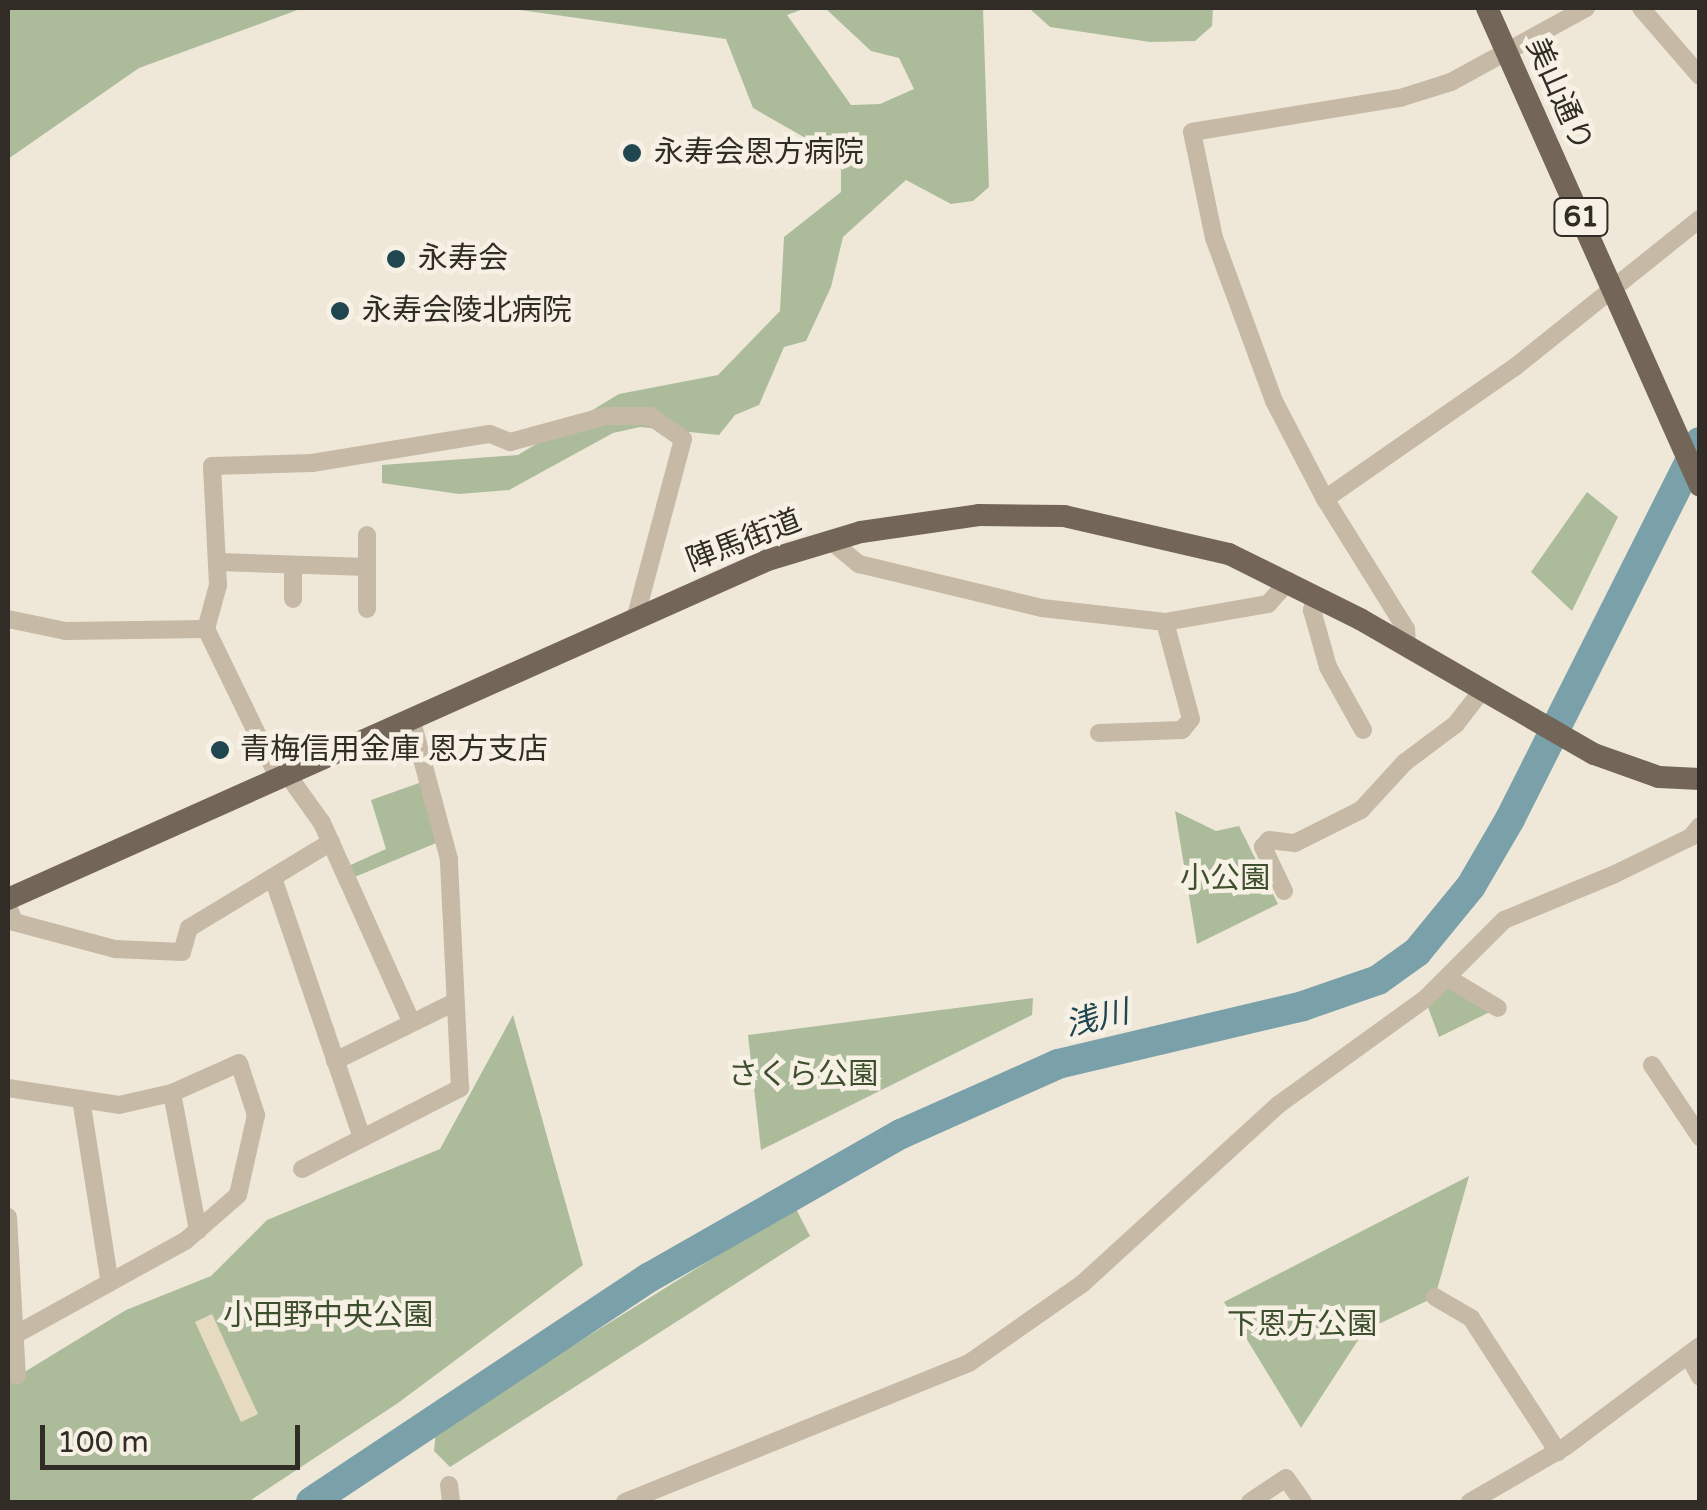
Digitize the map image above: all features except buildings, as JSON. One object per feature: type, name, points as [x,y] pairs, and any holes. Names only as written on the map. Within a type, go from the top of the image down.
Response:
[{"type":"main road","name":"美山通り","points":[[1487,8],[1700,486]]},
{"type":"main road","name":"陣馬街道","points":[[8,903],[282,775],[768,560],[830,540],[979,516],[1064,516],[1174,537],[1289,580],[1594,754],[1658,777],[1700,780]]},
{"type":"street","points":[[1407,646],[1406,628],[1370,564],[1325,499],[1274,400],[1214,238],[1192,132],[1400,98],[1450,82],[1586,8]]},
{"type":"street","points":[[1641,8],[1700,76]]},
{"type":"street","points":[[1325,499],[1615,290],[1700,219]]},
{"type":"street","points":[[412,1024],[331,842],[282,775],[206,628],[218,562],[212,466],[312,464],[490,434],[510,442],[638,414],[662,422],[683,439],[635,620]]},
{"type":"street","points":[[367,535],[367,609]]},
{"type":"street","points":[[830,540],[860,564],[1042,608],[1165,622],[1268,604],[1289,580]]},
{"type":"street","points":[[218,562],[367,566]]},
{"type":"street","points":[[293,567],[293,598]]},
{"type":"street","points":[[1316,596],[1312,610],[1328,667],[1363,730]]},
{"type":"street","points":[[8,619],[66,630],[206,628]]},
{"type":"street","points":[[1099,733],[1182,730],[1191,719],[1165,622]]},
{"type":"street","points":[[1284,891],[1263,847],[1269,840],[1296,842],[1361,810],[1404,763],[1456,724],[1483,689]]},
{"type":"street","points":[[302,1168],[460,1088],[448,859],[411,718]]},
{"type":"street","points":[[625,1502],[969,1363],[1082,1284],[1278,1106],[1448,978],[1504,920],[1615,874],[1690,837],[1700,826]]},
{"type":"street","points":[[8,903],[14,922],[114,949],[182,952],[190,928],[331,842]]},
{"type":"street","points":[[273,878],[362,1138]]},
{"type":"street","points":[[1448,978],[1498,1008]]},
{"type":"street","points":[[335,1061],[455,1002]]},
{"type":"street","points":[[8,1088],[119,1105],[172,1093],[239,1063],[256,1115],[238,1195],[198,1231],[109,1278],[16,1335]]},
{"type":"street","points":[[1652,1066],[1700,1137]]},
{"type":"street","points":[[172,1093],[198,1231]]},
{"type":"street","points":[[82,1099],[109,1278]]},
{"type":"street","points":[[8,1217],[18,1376]]},
{"type":"street","points":[[1434,1297],[1471,1318],[1558,1452]]},
{"type":"street","points":[[1470,1502],[1558,1452],[1694,1351],[1700,1378]]},
{"type":"street","points":[[1250,1502],[1286,1478],[1303,1502]]},
{"type":"green space","points":[[8,8],[303,8],[139,68],[8,159]]},
{"type":"green space","points":[[507,8],[806,8],[787,15],[851,105],[880,104],[914,89],[899,58],[871,51],[825,8],[983,8],[989,187],[973,201],[951,204],[906,180],[843,237],[831,287],[806,341],[784,347],[759,405],[735,415],[719,435],[640,427],[613,433],[509,490],[459,494],[382,483],[382,465],[518,455],[619,394],[718,375],[780,311],[784,237],[841,192],[841,170],[816,144],[753,108],[726,39]]},
{"type":"green space","points":[[1029,8],[1213,8],[1212,26],[1195,41],[1150,42],[1050,27]]},
{"type":"green space","points":[[1587,492],[1618,517],[1572,611],[1531,572]]},
{"type":"green space","points":[[422,782],[436,843],[350,879],[346,867],[386,849],[371,800]]},
{"type":"green space","name":"小公園","points":[[1175,811],[1216,831],[1239,826],[1278,904],[1197,944]]},
{"type":"green space","points":[[1448,978],[1498,1008],[1439,1037],[1425,999]]},
{"type":"green space","name":"さくら公園","points":[[1033,998],[1032,1015],[761,1150],[748,1035]]},
{"type":"green space","name":"小田野中央公園","points":[[513,1015],[583,1265],[398,1403],[248,1502],[8,1502],[8,1382],[126,1310],[211,1276],[267,1220],[440,1149]]},
{"type":"green space","name":"下恩方公園","points":[[1469,1176],[1435,1297],[1364,1331],[1301,1428],[1224,1302]]},
{"type":"green space","points":[[795,1207],[810,1236],[450,1467],[434,1451],[436,1431]]},
{"type":"shaded area","points":[[212,1314],[258,1414],[241,1422],[195,1322]]},
{"type":"waterway","name":"浅川","points":[[311,1502],[650,1277],[901,1134],[1058,1064],[1303,1006],[1378,980],[1417,952],[1471,886],[1510,819],[1700,442]]},
{"type":"place","name":"永寿会恩方病院","points":[[632,153]]},
{"type":"place","name":"永寿会","points":[[396,259]]},
{"type":"place","name":"永寿会陵北病院","points":[[340,311]]},
{"type":"place","name":"青梅信用金庫 恩方支店","points":[[220,750]]}]
